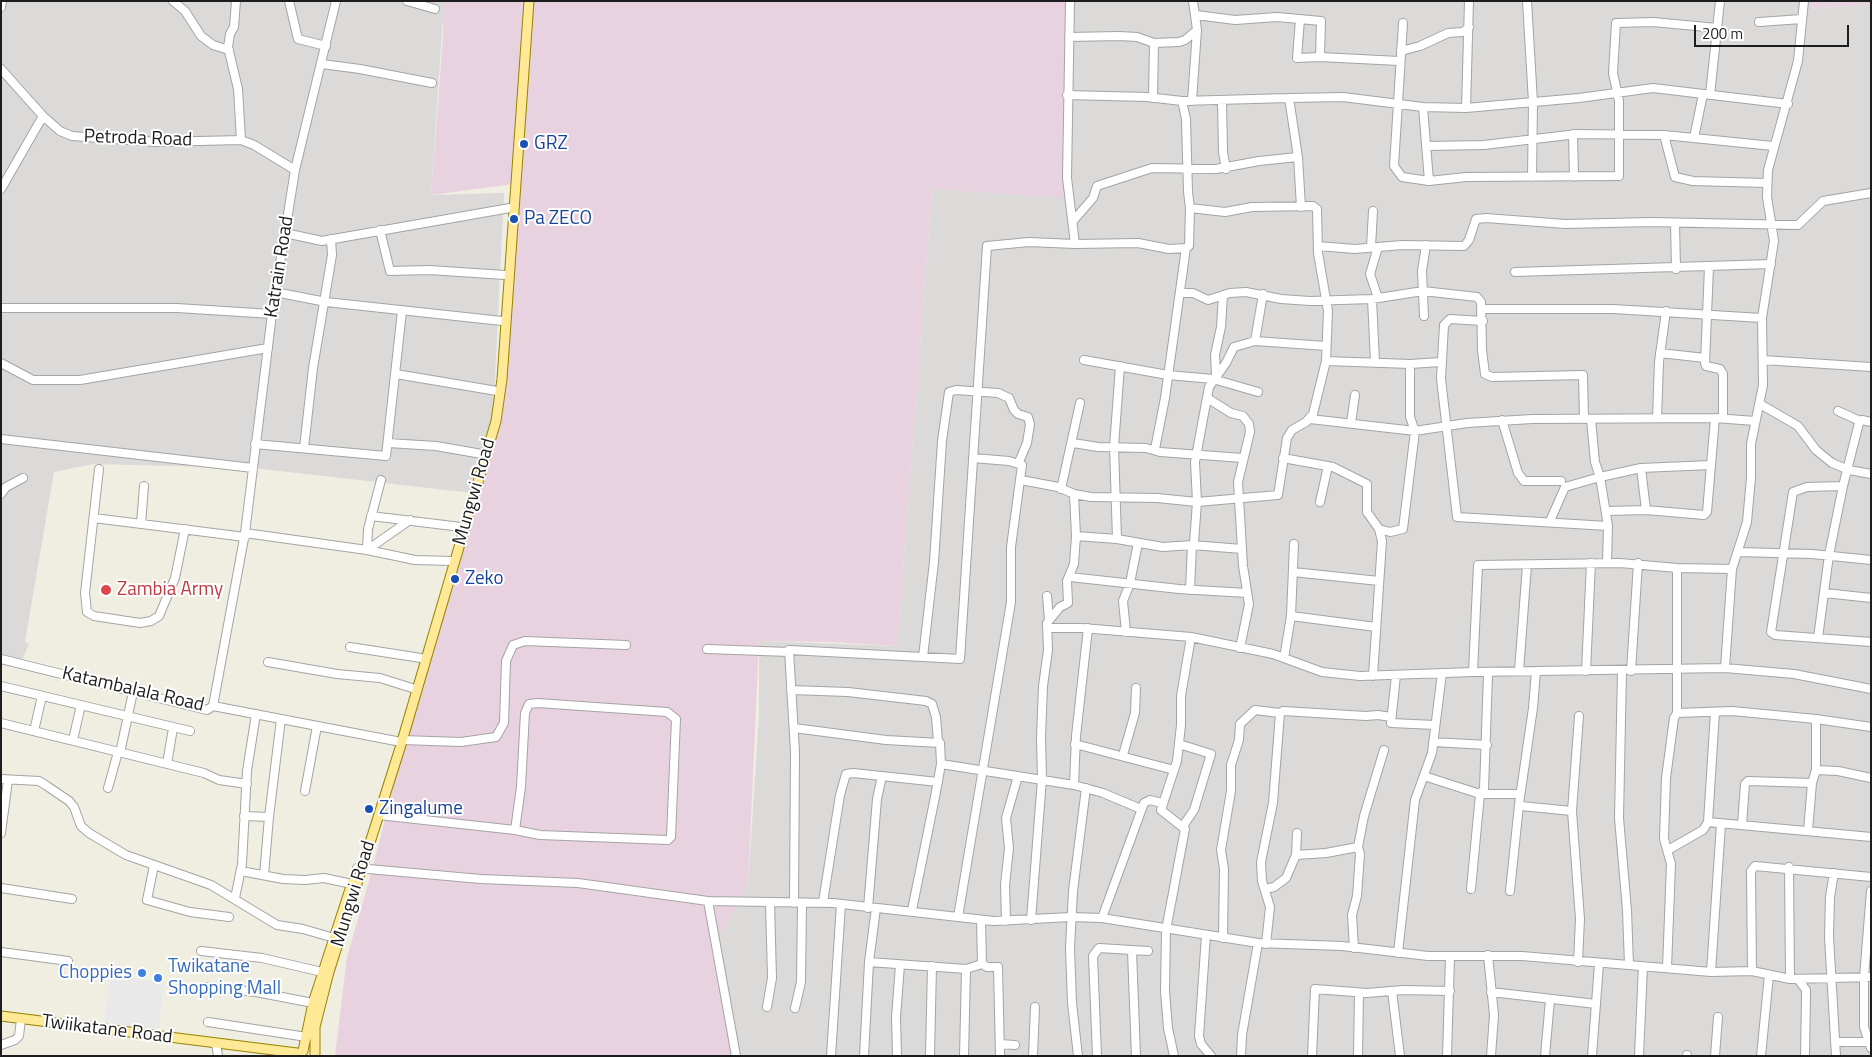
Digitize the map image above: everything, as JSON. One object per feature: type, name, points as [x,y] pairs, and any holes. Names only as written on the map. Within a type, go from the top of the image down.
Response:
[{"type":"main road","name":"Mungwi Road","points":[[316,1055],[315,1027],[320,1005],[359,868],[399,741],[412,688],[462,528],[493,419],[497,391],[523,1]]},
{"type":"main road","name":"Mungwi Road","points":[[299,1053],[307,1037],[313,1003],[322,972],[378,815],[498,408],[529,1]]},
{"type":"main road","name":"Twiikatane Road","points":[[1,1016],[243,1047],[281,1054],[299,1053],[316,1055]]},
{"type":"street","points":[[1,7],[2,1]]},
{"type":"street","points":[[173,1],[185,11],[201,36],[214,45],[229,50]]},
{"type":"street","points":[[236,1],[234,27],[228,39],[238,89],[241,140]]},
{"type":"street","points":[[289,1],[298,39],[326,46]]},
{"type":"street","name":"Katrain Road","points":[[245,535],[272,314],[284,233],[295,170],[336,1]]},
{"type":"street","points":[[407,1],[435,8]]},
{"type":"street","points":[[1070,1],[1068,191],[1074,221],[1075,244]]},
{"type":"street","points":[[1192,101],[1197,30],[1193,1]]},
{"type":"street","points":[[1466,108],[1469,1]]},
{"type":"street","points":[[1526,1],[1533,102],[1532,177]]},
{"type":"street","points":[[1694,138],[1706,95],[1720,1]]},
{"type":"street","points":[[1725,668],[1732,569],[1747,522],[1752,478],[1751,444],[1760,404],[1764,360],[1762,318],[1774,241],[1766,183],[1773,146],[1788,104],[1798,61],[1804,1]]},
{"type":"street","points":[[1196,15],[1235,20],[1300,19],[1323,23],[1320,57]]},
{"type":"street","points":[[1300,19],[1297,58],[1320,57],[1399,61]]},
{"type":"street","points":[[1758,22],[1802,19]]},
{"type":"street","points":[[1403,23],[1399,61],[1394,166],[1402,177],[1429,180],[1466,177],[1619,176],[1618,93],[1613,73],[1616,23],[1653,22],[1717,28]]},
{"type":"street","points":[[1400,51],[1420,46],[1448,33],[1463,32],[1469,27]]},
{"type":"street","points":[[1069,36],[1119,36],[1137,37],[1154,43],[1178,42],[1185,40],[1197,30]]},
{"type":"street","points":[[1153,98],[1154,43]]},
{"type":"street","points":[[322,64],[360,69],[432,83]]},
{"type":"street","name":"Petroda Road","points":[[1,69],[43,116],[60,131],[89,139],[157,142],[241,140],[254,145],[295,170]]},
{"type":"street","points":[[1068,95],[1153,98],[1182,102],[1343,97],[1398,105],[1466,108],[1653,88],[1788,104]]},
{"type":"street","points":[[1289,98],[1298,157],[1301,207]]},
{"type":"street","points":[[1222,101],[1222,152],[1226,168]]},
{"type":"street","points":[[1155,449],[1168,375],[1186,248],[1188,246],[1190,208],[1186,119],[1182,102]]},
{"type":"street","points":[[1423,107],[1429,180]]},
{"type":"street","points":[[1,189],[43,116]]},
{"type":"street","points":[[1427,146],[1484,145],[1573,134],[1619,134],[1664,135],[1773,146]]},
{"type":"street","points":[[1573,134],[1574,177]]},
{"type":"street","points":[[1664,135],[1675,178],[1693,181],[1766,183]]},
{"type":"street","points":[[1074,221],[1093,198],[1097,186],[1107,181],[1152,168],[1187,170],[1226,168],[1260,161],[1298,157]]},
{"type":"street","points":[[1318,246],[1355,249],[1426,245],[1464,246],[1469,240],[1476,220],[1486,218],[1565,224],[1798,225],[1823,201],[1871,193]]},
{"type":"street","points":[[1021,480],[1061,489],[1074,494],[1196,502],[1278,496],[1283,458],[1290,433],[1310,419],[1317,404],[1326,361],[1327,302],[1318,246],[1316,207],[1252,207],[1225,212],[1190,208]]},
{"type":"street","points":[[284,233],[315,240],[332,239],[510,208]]},
{"type":"street","points":[[1373,211],[1375,247],[1370,274],[1375,299],[1375,362]]},
{"type":"street","points":[[1675,223],[1676,269]]},
{"type":"street","points":[[380,230],[390,270],[429,270],[505,275]]},
{"type":"street","points":[[304,448],[312,368],[326,302],[332,255],[332,239]]},
{"type":"street","points":[[707,649],[788,652],[792,649],[960,659],[976,391],[987,246],[1029,242],[1138,244],[1174,250],[1186,248]]},
{"type":"street","points":[[1424,316],[1422,271],[1426,245]]},
{"type":"street","points":[[1515,272],[1614,268],[1676,269],[1771,264]]},
{"type":"street","points":[[1606,511],[1646,510],[1704,515],[1707,512],[1710,465],[1719,418],[1723,374],[1720,369],[1706,366],[1709,267]]},
{"type":"street","points":[[275,292],[326,302],[502,321]]},
{"type":"street","points":[[1180,293],[1193,293],[1208,300],[1223,295],[1246,292],[1288,300],[1327,302],[1375,299],[1423,292],[1477,297],[1481,302],[1482,308],[1482,350],[1485,374],[1488,376],[1583,375],[1587,419],[1595,462],[1600,477],[1608,526],[1607,563]]},
{"type":"street","points":[[1255,341],[1263,294]]},
{"type":"street","points":[[1190,590],[1197,454],[1207,398],[1214,377],[1215,355],[1221,327],[1223,295]]},
{"type":"street","points":[[1482,308],[1531,307],[1666,311],[1762,318]]},
{"type":"street","points":[[1,308],[176,308],[272,314]]},
{"type":"street","points":[[256,444],[385,456],[402,311]]},
{"type":"street","points":[[1657,418],[1660,353],[1666,311]]},
{"type":"street","points":[[1483,321],[1455,319],[1446,321],[1444,325],[1441,362],[1446,427],[1457,517],[1550,521],[1608,526]]},
{"type":"street","points":[[1214,377],[1226,363],[1234,347],[1255,341],[1326,346]]},
{"type":"street","points":[[1,363],[33,380],[80,380],[268,348]]},
{"type":"street","points":[[1660,353],[1705,358]]},
{"type":"street","points":[[1084,360],[1168,375],[1214,377],[1258,392]]},
{"type":"street","points":[[1764,360],[1871,367]]},
{"type":"street","points":[[1326,361],[1410,364],[1441,362]]},
{"type":"street","points":[[1379,529],[1390,532],[1403,529],[1415,431],[1410,417],[1410,364]]},
{"type":"street","points":[[1117,539],[1114,447],[1120,366]]},
{"type":"street","points":[[396,374],[497,391]]},
{"type":"street","points":[[923,657],[934,562],[942,440],[949,392],[956,390],[998,393],[1009,398],[1018,414],[1028,418],[1030,424],[1027,443],[1019,462]]},
{"type":"street","points":[[1351,423],[1356,395]]},
{"type":"street","points":[[1207,398],[1247,420],[1250,432],[1238,482],[1242,549],[1249,604],[1240,648]]},
{"type":"street","points":[[1061,489],[1073,443],[1080,403]]},
{"type":"street","points":[[1760,404],[1798,426],[1816,450],[1832,463],[1848,470],[1871,474]]},
{"type":"street","points":[[1838,411],[1860,421],[1871,422]]},
{"type":"street","points":[[1310,419],[1415,431],[1502,420],[1719,418],[1755,421]]},
{"type":"street","points":[[1502,420],[1518,473],[1524,481],[1561,481]]},
{"type":"street","points":[[1818,638],[1829,555],[1843,486],[1860,421]]},
{"type":"street","points":[[1,439],[253,468]]},
{"type":"street","points":[[388,443],[436,446],[482,454]]},
{"type":"street","points":[[1073,443],[1243,458]]},
{"type":"street","points":[[973,458],[1019,462]]},
{"type":"street","points":[[1283,458],[1328,466],[1365,482],[1367,512],[1379,529],[1382,549],[1373,676]]},
{"type":"street","points":[[958,917],[1011,602],[1009,570],[1012,532],[1021,480],[1022,465],[1019,462]]},
{"type":"street","points":[[1550,521],[1565,487],[1640,468],[1710,465]]},
{"type":"street","points":[[1320,502],[1328,466]]},
{"type":"street","points":[[1640,468],[1646,510]]},
{"type":"street","points":[[99,469],[84,593],[87,612],[94,616],[140,623],[151,621],[160,616],[175,578],[185,529]]},
{"type":"street","points":[[1,494],[6,487],[23,478]]},
{"type":"street","points":[[367,550],[368,529],[380,480]]},
{"type":"street","points":[[141,524],[144,486]]},
{"type":"street","points":[[1843,486],[1807,487],[1793,492],[1771,632],[1775,635],[1871,642]]},
{"type":"street","points":[[1048,624],[1060,607],[1068,603],[1067,581],[1074,564],[1076,536],[1074,494]]},
{"type":"street","points":[[371,516],[462,528]]},
{"type":"street","points":[[94,518],[367,550],[415,560],[452,561]]},
{"type":"street","points":[[367,550],[410,520]]},
{"type":"street","name":"Katambalala Road","points":[[2,661],[207,710],[213,706],[245,535]]},
{"type":"street","points":[[1076,536],[1117,539],[1163,547],[1192,545],[1242,549]]},
{"type":"street","points":[[1126,632],[1123,601],[1130,583],[1138,543]]},
{"type":"street","points":[[1284,658],[1291,616],[1294,544]]},
{"type":"street","points":[[1738,552],[1829,555],[1871,560]]},
{"type":"street","points":[[1586,671],[1591,563]]},
{"type":"street","points":[[1473,672],[1476,568],[1480,564],[1638,563],[1677,568],[1732,569]]},
{"type":"street","points":[[1631,671],[1638,563]]},
{"type":"street","points":[[1518,671],[1527,565]]},
{"type":"street","points":[[1667,968],[1671,864],[1664,833],[1666,778],[1673,723],[1677,713],[1679,669],[1677,568]]},
{"type":"street","points":[[1293,572],[1379,582]]},
{"type":"street","points":[[1070,577],[1230,594],[1246,592]]},
{"type":"street","points":[[1825,593],[1871,598]]},
{"type":"street","points":[[1031,920],[1042,779],[1043,686],[1048,657],[1047,596]]},
{"type":"street","points":[[1291,616],[1376,627]]},
{"type":"street","points":[[1048,624],[1191,637],[1284,658],[1322,672],[1373,676],[1473,672],[1631,671],[1725,668],[1794,674],[1871,688]]},
{"type":"street","points":[[1074,785],[1075,744],[1088,628]]},
{"type":"street","points":[[1174,1056],[1168,1028],[1165,992],[1166,930],[1185,833],[1183,826],[1162,812],[1162,803],[1174,770],[1179,744],[1181,696],[1191,637]]},
{"type":"street","points":[[213,706],[399,741],[461,742],[496,737],[504,723],[506,661],[513,645],[525,641],[626,645]]},
{"type":"street","points":[[350,647],[421,658]]},
{"type":"street","points":[[788,652],[794,728],[801,982],[796,1008]]},
{"type":"street","points":[[268,662],[337,674],[380,678],[412,688]]},
{"type":"street","points":[[1510,891],[1536,671]]},
{"type":"street","points":[[1622,671],[1619,818],[1627,910],[1629,965]]},
{"type":"street","points":[[1398,953],[1412,816],[1415,800],[1429,763],[1442,673]]},
{"type":"street","points":[[1471,889],[1480,794],[1484,789],[1488,674]]},
{"type":"street","points":[[1396,675],[1391,723],[1395,725],[1435,725]]},
{"type":"street","points":[[1,686],[190,731]]},
{"type":"street","points":[[1123,755],[1135,713],[1136,688]]},
{"type":"street","points":[[791,690],[848,692],[932,704],[936,718],[938,742],[941,745],[941,764],[912,910]]},
{"type":"street","points":[[108,788],[129,717],[133,692]]},
{"type":"street","points":[[34,731],[42,696]]},
{"type":"street","points":[[378,815],[515,830],[540,835],[668,840],[671,837],[676,719],[667,712],[538,703],[529,704],[525,713],[522,787],[515,830]]},
{"type":"street","points":[[73,740],[81,705]]},
{"type":"street","points":[[1223,938],[1224,869],[1221,850],[1228,810],[1231,765],[1239,740],[1240,724],[1255,710],[1280,713],[1283,711],[1366,716],[1378,714],[1391,717]]},
{"type":"street","points":[[1668,850],[1703,830],[1708,822],[1715,712]]},
{"type":"street","points":[[1241,1056],[1242,1035],[1270,907],[1261,862],[1274,803],[1280,713]]},
{"type":"street","points":[[1677,713],[1772,714],[1871,727]]},
{"type":"street","points":[[235,898],[241,871],[247,784],[256,714]]},
{"type":"street","points":[[1578,962],[1580,919],[1572,810],[1579,716]]},
{"type":"street","points":[[264,875],[280,719]]},
{"type":"street","points":[[1808,831],[1812,783],[1816,770],[1816,719]]},
{"type":"street","points":[[1,723],[204,773],[219,780],[247,784]]},
{"type":"street","points":[[305,791],[316,726]]},
{"type":"street","points":[[167,764],[174,728]]},
{"type":"street","points":[[794,728],[886,740],[938,742]]},
{"type":"street","points":[[1433,742],[1487,745]]},
{"type":"street","points":[[1075,744],[1123,755],[1174,770]]},
{"type":"street","points":[[1179,744],[1211,754],[1194,810],[1183,826]]},
{"type":"street","points":[[1354,948],[1352,916],[1357,896],[1364,816],[1384,750]]},
{"type":"street","points":[[941,764],[1074,785],[1141,809]]},
{"type":"street","points":[[1816,770],[1838,771],[1871,778]]},
{"type":"street","points":[[823,902],[845,777],[853,773],[938,782]]},
{"type":"street","points":[[864,1056],[877,799],[882,776]]},
{"type":"street","points":[[1006,921],[1008,848],[1005,822],[1018,776]]},
{"type":"street","points":[[1424,776],[1480,794],[1520,794]]},
{"type":"street","points":[[1,833],[5,779],[39,781],[69,801],[74,807],[81,826],[88,833],[126,855],[211,885],[277,925],[303,929],[334,938]]},
{"type":"street","points":[[1742,825],[1745,784],[1748,781],[1812,783]]},
{"type":"street","points":[[1078,1056],[1070,979],[1071,917],[1086,788]]},
{"type":"street","points":[[1102,918],[1141,809],[1147,800],[1162,803]]},
{"type":"street","points":[[1519,805],[1572,810]]},
{"type":"street","points":[[244,816],[269,817]]},
{"type":"street","points":[[1708,822],[1871,837]]},
{"type":"street","points":[[1710,972],[1721,824]]},
{"type":"street","points":[[1265,889],[1274,887],[1282,882],[1296,855],[1297,833]]},
{"type":"street","points":[[1296,855],[1360,852]]},
{"type":"street","points":[[154,865],[147,900],[190,912],[229,917]]},
{"type":"street","points":[[1752,971],[1751,871],[1755,866],[1762,865],[1871,877]]},
{"type":"street","points":[[359,868],[481,879],[578,883],[708,901],[823,902],[872,908],[912,910],[981,920],[1006,921],[1071,917],[1102,918],[1166,930],[1262,944],[1354,948],[1450,957],[1488,955],[1710,972],[1752,971],[1798,980],[1832,977],[1867,977]]},
{"type":"street","points":[[1789,868],[1790,979]]},
{"type":"street","points":[[241,871],[305,880],[324,878],[352,884]]},
{"type":"street","points":[[1834,873],[1829,916],[1836,1056]]},
{"type":"street","points":[[1,888],[72,899]]},
{"type":"street","points":[[1835,1042],[1870,1044],[1864,1027],[1871,891]]},
{"type":"street","points":[[708,901],[736,1056]]},
{"type":"street","points":[[767,1007],[772,978],[770,902]]},
{"type":"street","points":[[831,1056],[841,904]]},
{"type":"street","points":[[981,920],[982,964]]},
{"type":"street","points":[[1206,935],[1199,1036],[1201,1044],[1211,1056]]},
{"type":"street","points":[[1097,1056],[1093,956],[1099,948],[1148,951]]},
{"type":"street","points":[[201,951],[270,959],[322,972]]},
{"type":"street","points":[[1132,951],[1136,1056]]},
{"type":"street","points":[[1,952],[68,961]]},
{"type":"street","points":[[1488,955],[1494,1015],[1491,1056]]},
{"type":"street","points":[[1447,1056],[1450,957]]},
{"type":"street","points":[[869,962],[966,969],[982,964],[987,967],[998,967],[1000,1056]]},
{"type":"street","points":[[897,1056],[896,1017],[900,964]]},
{"type":"street","points":[[1592,1056],[1599,964]]},
{"type":"street","points":[[930,1056],[932,966]]},
{"type":"street","points":[[1638,1056],[1643,966]]},
{"type":"street","points":[[964,1056],[966,969]]},
{"type":"street","points":[[1761,1056],[1769,975]]},
{"type":"street","points":[[1798,980],[1806,990],[1805,1056]]},
{"type":"street","points":[[206,987],[256,992],[313,1003]]},
{"type":"street","points":[[1312,1056],[1315,989],[1359,993],[1450,991]]},
{"type":"street","points":[[1392,991],[1400,1056]]},
{"type":"street","points":[[1491,992],[1596,1004]]},
{"type":"street","points":[[1358,1056],[1359,993]]},
{"type":"street","points":[[1545,1056],[1550,1000]]},
{"type":"street","points":[[1033,1056],[1034,1007]]},
{"type":"street","points":[[1715,1056],[1718,1017]]},
{"type":"street","points":[[1,1045],[15,1040],[19,1036],[21,1019]]},
{"type":"street","points":[[208,1022],[307,1037]]},
{"type":"street","points":[[216,1044],[218,1056]]},
{"type":"street","points":[[1000,1044],[1015,1045]]},
{"type":"shaded area","points":[[1,1],[444,1],[431,195],[504,193],[493,419],[472,493],[253,468],[94,464],[54,472],[25,642],[29,644],[19,667],[1,661]]},
{"type":"shaded area","points":[[443,1],[1066,1],[1064,198],[932,189],[897,646],[829,642],[759,641],[748,886],[715,943],[735,1056],[335,1056],[347,957],[395,780],[492,448],[521,183],[431,195],[443,38]]},
{"type":"shaded area","points":[[1066,1],[1810,1],[1810,9],[1871,4],[1871,1056],[735,1056],[715,942],[748,886],[759,714],[759,641],[897,646],[932,189],[1064,197]]},
{"type":"shaded area","points":[[1810,1],[1871,1],[1871,4],[1809,9]]},
{"type":"shaded area","points":[[110,975],[164,982],[158,1035],[103,1028]]},
{"type":"place","name":"GRZ","points":[[524,144]]},
{"type":"place","name":"Pa ZECO","points":[[514,219]]},
{"type":"place","name":"Zeko","points":[[455,579]]},
{"type":"place","name":"Zambia Army","points":[[106,590]]},
{"type":"place","name":"Zingalume","points":[[369,809]]},
{"type":"place","name":"Choppies","points":[[142,973]]},
{"type":"place","name":"Twikatane Shopping Mall","points":[[158,978]]}]
